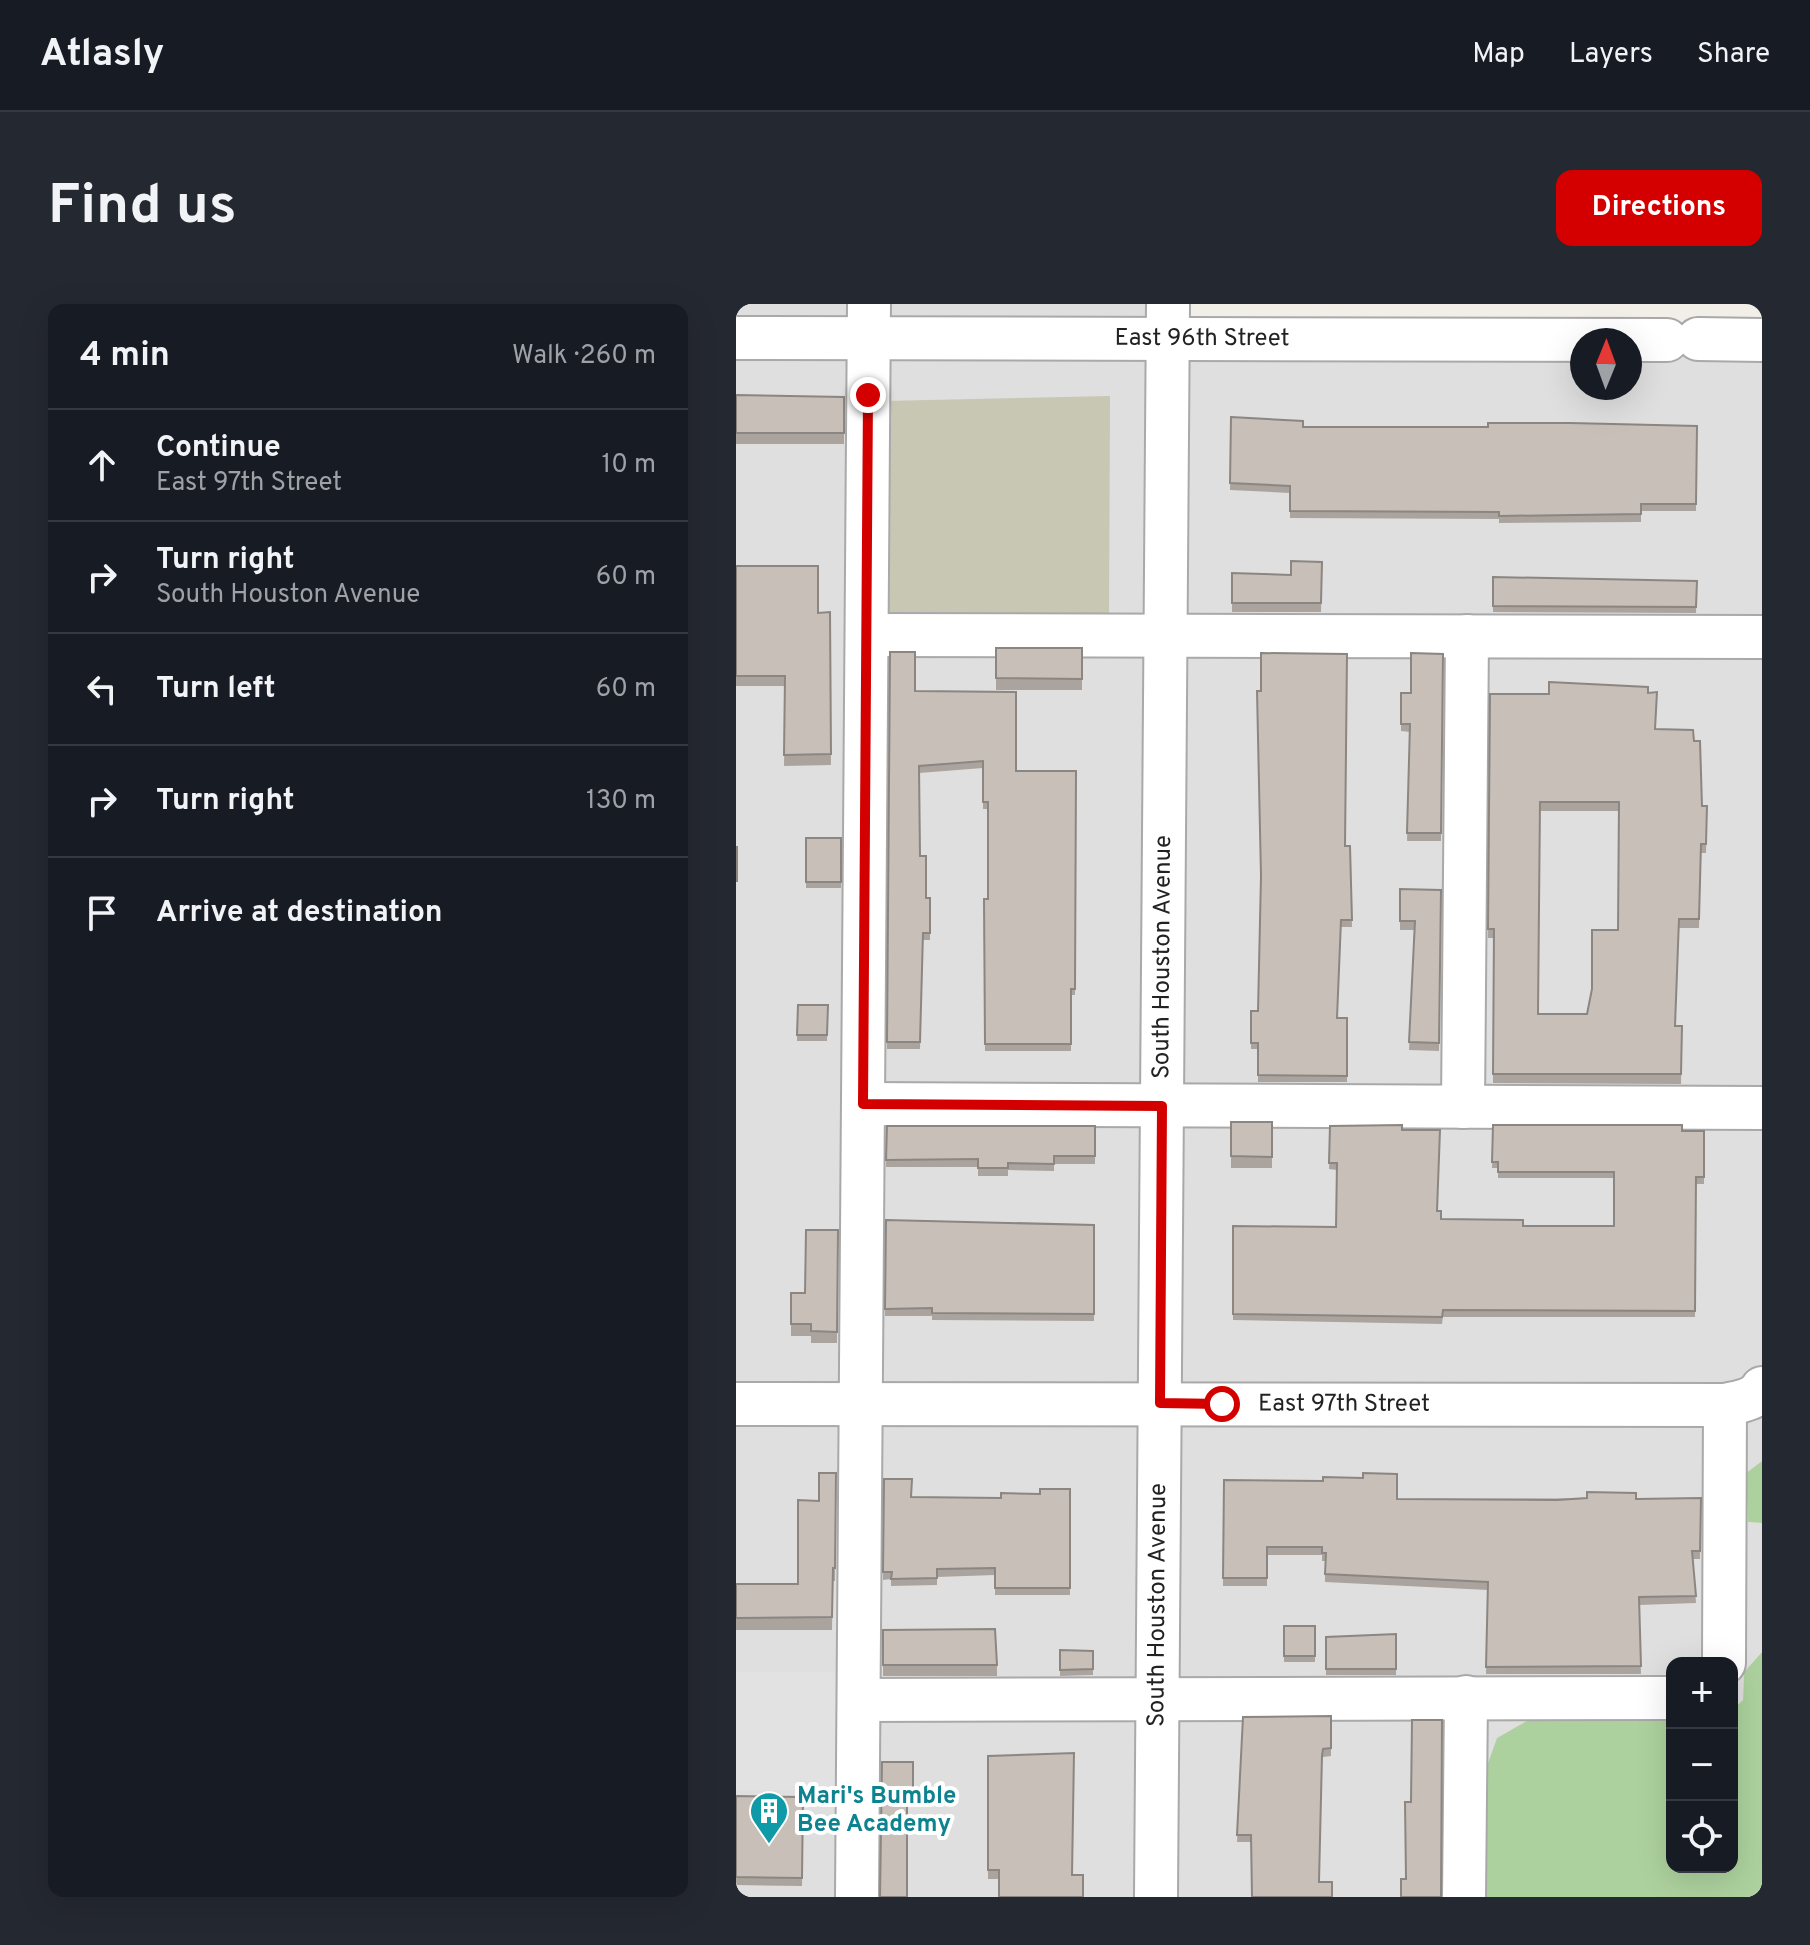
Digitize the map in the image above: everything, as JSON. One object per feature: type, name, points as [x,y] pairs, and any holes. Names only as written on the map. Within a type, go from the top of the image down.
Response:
[{"type":"street","name":"East 96th Street","points":[[736,338],[869,321],[1168,322],[1762,340]]},
{"type":"street","points":[[857,1897],[869,321]]},
{"type":"street","name":"South Houston Avenue","points":[[1156,1897],[1168,322]]},
{"type":"street","points":[[867,635],[1762,637]]},
{"type":"street","points":[[1463,1107],[1467,636]]},
{"type":"street","points":[[863,1104],[1762,1108]]},
{"type":"street","points":[[1725,1657],[1749,1395]]},
{"type":"street","name":"East 97th Street","points":[[736,1404],[1160,1403],[1749,1395]]},
{"type":"street","points":[[1464,1897],[1466,1697]]},
{"type":"street","points":[[859,1700],[1666,1698]]},
{"type":"shaded area","points":[[736,304],[1162,304],[1162,341],[1570,345],[1570,400],[1642,400],[1642,346],[1762,347],[1762,1461],[1746,1473],[1748,1522],[1762,1523],[1762,1652],[1744,1672],[1743,1700],[1738,1705],[1738,1657],[1666,1657],[1666,1724],[1481,1897],[736,1897]]},
{"type":"shaded area","points":[[1110,396],[1109,623],[879,622],[885,401]]},
{"type":"shaded area","points":[[736,1672],[839,1672],[839,1790],[736,1790]]},
{"type":"green space","points":[[1762,1461],[1762,1523],[1748,1522],[1746,1473]]},
{"type":"green space","points":[[1762,1652],[1762,1897],[1481,1897],[1482,1780],[1497,1738],[1532,1718],[1666,1718],[1666,1873],[1738,1873],[1738,1705],[1743,1700],[1744,1672]]},
{"type":"building","points":[[736,395],[844,397],[844,433],[736,433]]},
{"type":"building","points":[[1231,417],[1303,421],[1303,427],[1488,427],[1488,423],[1697,426],[1696,504],[1641,504],[1641,514],[1499,516],[1499,512],[1290,511],[1290,486],[1230,483]]},
{"type":"building","points":[[1291,561],[1322,562],[1321,603],[1232,603],[1232,573],[1291,575]]},
{"type":"building","points":[[736,566],[818,566],[818,613],[830,612],[831,754],[784,755],[785,676],[736,676]]},
{"type":"building","points":[[1493,577],[1697,581],[1696,607],[1493,606]]},
{"type":"building","points":[[996,648],[1082,648],[1082,679],[996,678]]},
{"type":"building","points":[[890,652],[915,652],[915,691],[1016,692],[1016,771],[1076,771],[1075,989],[1071,989],[1071,1044],[985,1044],[984,899],[988,899],[988,802],[983,802],[983,761],[919,766],[920,856],[926,856],[926,898],[930,898],[930,933],[923,933],[920,1042],[887,1042]]},
{"type":"building","points":[[1261,653],[1347,654],[1345,846],[1350,846],[1352,920],[1341,920],[1337,1018],[1347,1018],[1347,1076],[1258,1075],[1258,1043],[1251,1043],[1251,1011],[1258,1011],[1261,876],[1257,691],[1261,691]]},
{"type":"building","points":[[1411,653],[1443,654],[1441,833],[1407,833],[1410,724],[1401,724],[1401,693],[1411,693]]},
{"type":"building","points":[[1549,682],[1648,687],[1648,693],[1657,692],[1655,729],[1693,730],[1694,741],[1700,741],[1702,806],[1707,806],[1706,844],[1701,844],[1699,919],[1679,919],[1675,1026],[1682,1026],[1681,1074],[1493,1074],[1494,929],[1488,929],[1490,694],[1549,694]],"holes":[[[1540,802],[1619,802],[1618,930],[1592,930],[1592,989],[1587,1014],[1538,1014]]]},
{"type":"building","points":[[806,838],[841,838],[841,882],[806,882]]},
{"type":"building","points":[[1400,889],[1441,890],[1439,1043],[1409,1042],[1415,921],[1400,921]]},
{"type":"building","points":[[798,1005],[828,1005],[827,1035],[797,1035]]},
{"type":"building","points":[[1231,1122],[1272,1122],[1272,1157],[1231,1156]]},
{"type":"building","points":[[1402,1125],[1402,1130],[1440,1130],[1437,1211],[1441,1211],[1441,1219],[1523,1220],[1523,1226],[1614,1226],[1614,1172],[1498,1172],[1498,1162],[1492,1162],[1493,1125],[1682,1125],[1682,1131],[1704,1131],[1704,1177],[1696,1177],[1695,1311],[1443,1310],[1442,1317],[1233,1314],[1233,1226],[1336,1227],[1337,1163],[1329,1163],[1330,1126]]},
{"type":"building","points":[[887,1126],[1095,1126],[1095,1156],[1054,1156],[1054,1164],[1008,1163],[1008,1168],[978,1168],[978,1159],[886,1160]]},
{"type":"building","points":[[886,1220],[1094,1225],[1094,1314],[932,1313],[932,1308],[885,1309]]},
{"type":"building","points":[[806,1230],[838,1230],[837,1332],[811,1331],[811,1324],[791,1324],[791,1293],[805,1293]]},
{"type":"building","points":[[819,1473],[836,1473],[832,1617],[736,1618],[736,1584],[798,1584],[798,1500],[819,1501]]},
{"type":"building","points":[[1363,1473],[1397,1474],[1397,1499],[1557,1500],[1587,1498],[1587,1492],[1636,1493],[1636,1499],[1701,1498],[1700,1551],[1692,1551],[1696,1596],[1639,1597],[1641,1666],[1486,1667],[1488,1582],[1325,1574],[1326,1553],[1322,1553],[1322,1547],[1267,1547],[1267,1578],[1223,1578],[1224,1480],[1323,1481],[1323,1477],[1363,1478]]},
{"type":"building","points":[[884,1479],[912,1479],[911,1497],[1001,1498],[1001,1493],[1040,1494],[1040,1489],[1070,1489],[1070,1588],[995,1588],[995,1568],[937,1569],[937,1578],[891,1579],[892,1572],[883,1572]]},
{"type":"building","points":[[1284,1626],[1315,1626],[1315,1656],[1284,1656]]},
{"type":"building","points":[[995,1629],[997,1665],[883,1665],[883,1630]]},
{"type":"building","points":[[1396,1634],[1396,1669],[1326,1669],[1326,1637]]},
{"type":"building","points":[[1060,1650],[1093,1651],[1093,1669],[1060,1670]]},
{"type":"building","points":[[1331,1716],[1331,1748],[1323,1749],[1322,1755],[1319,1882],[1332,1882],[1332,1897],[1252,1897],[1251,1835],[1237,1835],[1243,1717]]},
{"type":"building","points":[[1412,1720],[1442,1720],[1441,1897],[1401,1897],[1401,1879],[1406,1879],[1405,1802],[1411,1802]]},
{"type":"building","points":[[1074,1753],[1072,1875],[1083,1875],[1083,1897],[999,1897],[999,1870],[988,1870],[988,1756]]},
{"type":"building","points":[[882,1762],[913,1762],[913,1791],[907,1791],[907,1897],[880,1897]]},
{"type":"building","name":"Mari's Bumble Bee Academy","points":[[736,1796],[803,1797],[802,1878],[736,1877]]},
{"type":"place","name":"Mari's Bumble Bee Academy","points":[[769,1845]]},
{"type":"route","points":[[868,395],[863,1104],[1162,1106],[1160,1403],[1222,1404]]}]
